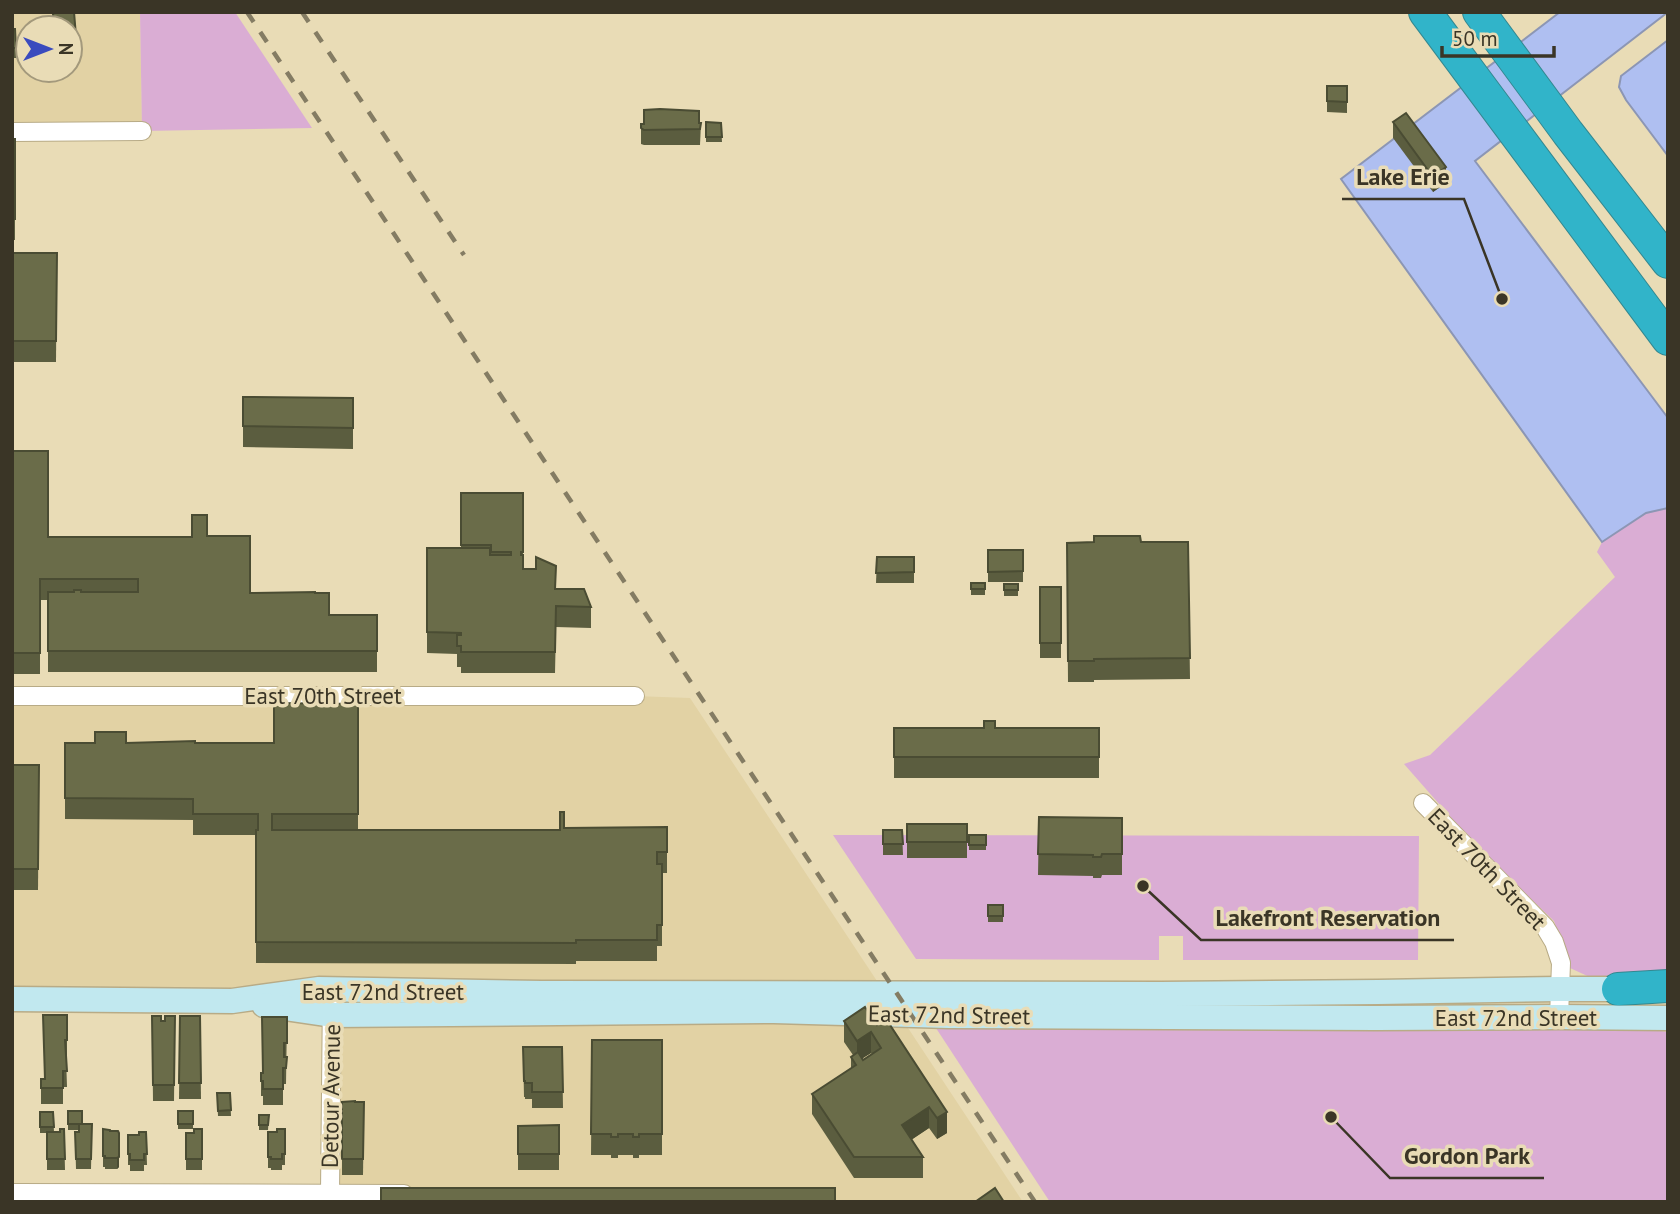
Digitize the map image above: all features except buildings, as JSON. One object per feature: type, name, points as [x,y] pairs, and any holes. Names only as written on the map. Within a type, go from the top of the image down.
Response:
[{"type":"highway","points":[[1425,12],[1668,339]]},
{"type":"highway","points":[[1480,14],[1668,262]]},
{"type":"highway","points":[[1618,989],[1668,986]]},
{"type":"main road","name":"East 72nd Street","points":[[232,1001],[319,989],[541,993],[1378,992],[1618,989],[1668,994]]},
{"type":"main road","points":[[1376,1018],[1378,992]]},
{"type":"main road","name":"East 72nd Street","points":[[12,999],[232,1001],[332,1015],[786,1011],[963,1016],[1668,1018]]},
{"type":"street","points":[[12,132],[142,131]]},
{"type":"street","name":"East 70th Street","points":[[12,696],[635,696]]},
{"type":"street","name":"East 70th Street","points":[[1423,803],[1545,927],[1554,942],[1561,963],[1559,1017]]},
{"type":"street","name":"Detour Avenue","points":[[331,1198],[332,990]]},
{"type":"street","points":[[12,1193],[331,1198],[422,1194]]},
{"type":"shaded area","points":[[12,12],[140,12],[142,131],[12,132]]},
{"type":"shaded area","points":[[140,12],[235,12],[312,128],[142,131]]},
{"type":"shaded area","points":[[1668,508],[1668,976],[1594,979],[1570,968],[1554,921],[1476,846],[1404,764],[1430,755],[1615,577],[1597,552],[1602,542],[1646,513]]},
{"type":"shaded area","points":[[12,696],[690,698],[1023,1202],[331,1202],[332,990],[12,999]]},
{"type":"shaded area","points":[[833,835],[1419,836],[1418,960],[1183,960],[1183,936],[1159,936],[1159,960],[916,959]]},
{"type":"shaded area","points":[[932,1022],[1600,1022],[1668,1032],[1668,1202],[1050,1202]]},
{"type":"water","points":[[1560,12],[1668,12],[1475,161],[1668,418],[1668,508],[1646,513],[1602,542],[1341,179]]},
{"type":"water","points":[[1668,40],[1668,156],[1619,87],[1621,76]]},
{"type":"railway","points":[[247,12],[1035,1202]]},
{"type":"railway","points":[[302,12],[464,255]]},
{"type":"place","name":"Lake Erie","points":[[1502,299]]},
{"type":"place","name":"Lakefront Reservation","points":[[1143,886]]},
{"type":"place","name":"Gordon Park","points":[[1331,1117]]}]
